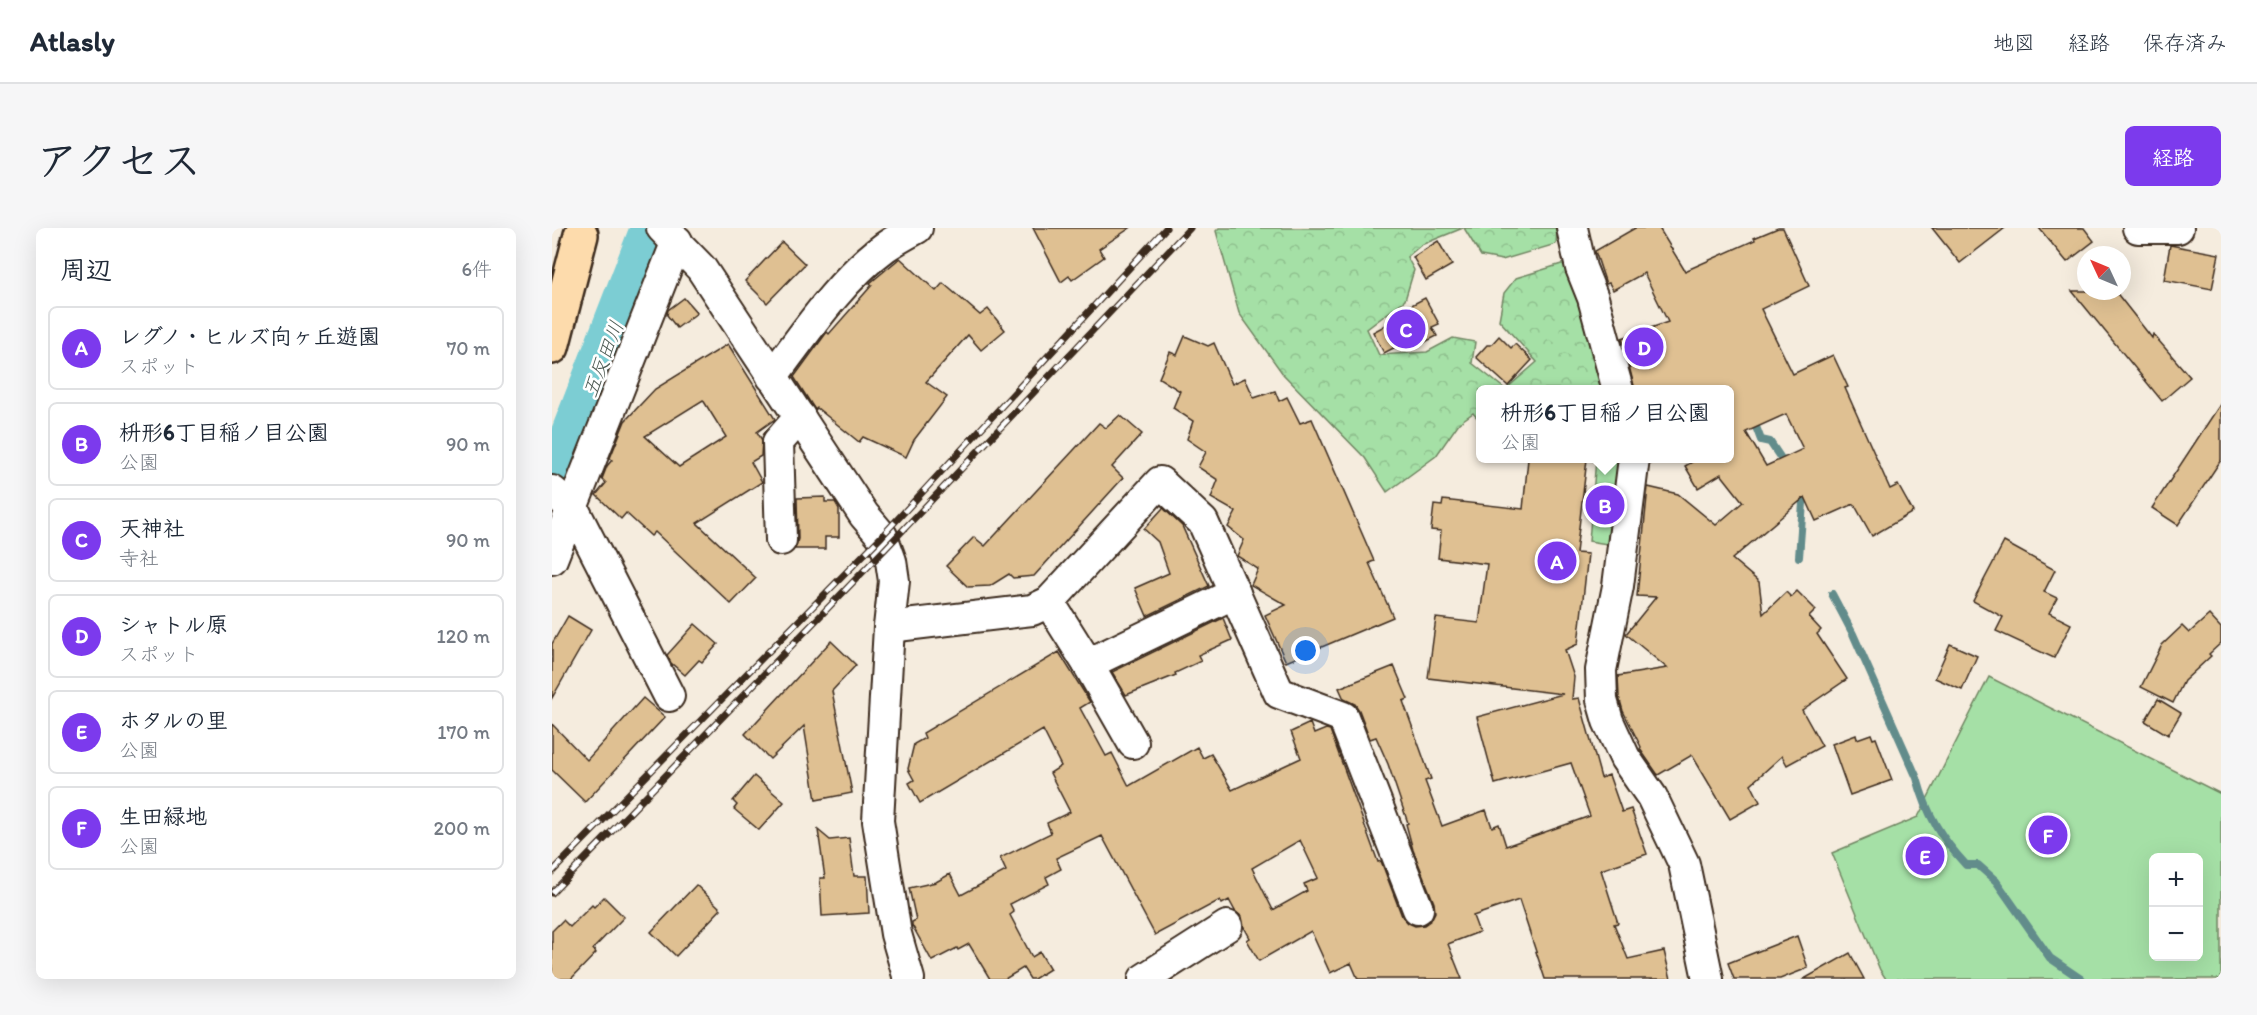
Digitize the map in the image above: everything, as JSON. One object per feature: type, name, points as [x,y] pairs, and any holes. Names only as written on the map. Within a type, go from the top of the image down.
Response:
[{"type":"main road","points":[[552,302],[582,231]]},
{"type":"main road","points":[[552,347],[582,231]]},
{"type":"street","points":[[772,377],[847,283],[884,248],[916,228]]},
{"type":"street","points":[[1572,228],[1581,268],[1593,298],[1617,385]]},
{"type":"street","points":[[2138,228],[2178,228]]},
{"type":"street","points":[[552,559],[564,500],[609,411],[670,235],[701,268],[864,515],[882,536],[891,561],[894,581],[889,627],[878,821],[896,934],[909,979]]},
{"type":"street","points":[[781,540],[778,442],[800,417]]},
{"type":"street","points":[[1633,463],[1618,586],[1601,670],[1602,700],[1608,721],[1625,758],[1653,797],[1684,864],[1708,979]]},
{"type":"street","points":[[889,627],[1032,610],[1049,602],[1160,482],[1203,522],[1279,693],[1343,717],[1418,909]]},
{"type":"street","points":[[564,500],[669,696]]},
{"type":"street","points":[[1088,664],[1235,593]]},
{"type":"street","points":[[1049,602],[1133,743]]},
{"type":"street","points":[[1144,979],[1227,926]]},
{"type":"green space","points":[[1219,228],[1463,228],[1421,245],[1407,257],[1414,270],[1405,300],[1367,329],[1379,355],[1427,352],[1453,338],[1475,342],[1472,363],[1500,385],[1476,385],[1476,416],[1473,413],[1459,423],[1436,456],[1387,492],[1365,458],[1283,374],[1239,313],[1216,231]]},
{"type":"green space","points":[[1464,228],[1557,228],[1556,244],[1502,260],[1481,256]]},
{"type":"green space","points":[[1568,262],[1609,385],[1511,385],[1537,362],[1499,320],[1504,293],[1516,278]]},
{"type":"green space","points":[[1596,463],[1621,463],[1613,545],[1589,541]]},
{"type":"green space","points":[[1989,677],[2221,794],[2221,979],[1886,979],[1880,970],[1832,853],[1918,817]]},
{"type":"building","points":[[1033,228],[1130,228],[1099,249],[1104,257],[1072,280],[1069,276],[1061,282]]},
{"type":"building","points":[[1635,228],[1659,228],[1685,271],[1755,240],[1754,238],[1783,228],[1809,286],[1761,309],[1793,374],[1833,355],[1848,387],[1845,388],[1890,489],[1898,485],[1913,512],[1872,536],[1854,504],[1816,521],[1805,497],[1732,559],[1759,582],[1763,614],[1786,592],[1791,597],[1797,591],[1816,610],[1809,617],[1821,630],[1817,634],[1847,679],[1802,710],[1822,746],[1787,765],[1782,756],[1751,784],[1760,802],[1730,819],[1692,755],[1658,775],[1640,749],[1623,711],[1619,697],[1618,676],[1667,668],[1626,634],[1656,597],[1637,596],[1648,487],[1678,494],[1716,525],[1743,502],[1721,474],[1698,488],[1685,466],[1690,463],[1734,463],[1734,385],[1634,385],[1622,338],[1668,322],[1644,273],[1613,290],[1609,283],[1606,284],[1595,251]],"holes":[[[1786,414],[1803,449],[1766,466],[1746,432]]]},
{"type":"building","points":[[1932,228],[2005,228],[1960,263]]},
{"type":"building","points":[[2039,228],[2084,228],[2094,241],[2088,246],[2077,246],[2077,254],[2067,262]]},
{"type":"building","points":[[1438,241],[1452,265],[1426,280],[1413,257]]},
{"type":"building","points":[[782,242],[805,264],[767,303],[745,281]]},
{"type":"building","points":[[2170,245],[2219,254],[2212,289],[2164,280]]},
{"type":"building","points":[[900,258],[936,291],[943,283],[980,315],[988,309],[1005,330],[981,350],[968,335],[926,382],[947,397],[914,440],[906,457],[863,437],[859,442],[817,408],[815,410],[794,377],[827,332],[829,334],[872,285],[870,283]]},
{"type":"building","points":[[684,298],[697,313],[677,328],[667,315],[668,310]]},
{"type":"building","points":[[1425,298],[1439,324],[1432,327],[1437,336],[1411,349],[1407,341],[1384,353],[1373,332],[1399,318],[1396,313]]},
{"type":"building","points":[[2079,300],[2122,300],[2152,338],[2153,334],[2190,377],[2162,401]]},
{"type":"building","points":[[1185,336],[1208,346],[1214,343],[1232,384],[1245,378],[1254,398],[1275,391],[1279,401],[1287,397],[1300,423],[1312,419],[1374,561],[1369,563],[1393,617],[1286,662],[1265,615],[1286,605],[1251,585],[1258,569],[1237,556],[1244,540],[1228,527],[1236,512],[1211,498],[1218,480],[1198,467],[1206,452],[1187,439],[1193,421],[1173,408],[1180,391],[1159,378],[1170,352],[1177,355]]},
{"type":"building","points":[[1499,336],[1511,348],[1515,344],[1532,360],[1509,385],[1476,357],[1487,345],[1491,345]]},
{"type":"building","points":[[728,344],[775,419],[757,432],[762,440],[761,456],[751,462],[762,482],[697,523],[756,578],[731,604],[655,532],[651,536],[626,513],[621,519],[596,495],[606,483],[602,479],[612,460],[610,458],[625,421],[655,389]],"holes":[[[703,400],[726,437],[679,467],[645,436]]]},
{"type":"building","points":[[2221,403],[2221,460],[2178,525],[2152,508]]},
{"type":"building","points":[[1120,415],[1142,434],[1112,467],[1123,478],[1034,576],[1013,578],[1009,574],[990,586],[968,587],[946,566],[974,537],[985,546],[1099,423],[1106,428]]},
{"type":"building","points":[[1528,463],[1587,463],[1576,553],[1588,554],[1578,644],[1565,650],[1574,677],[1572,699],[1579,698],[1601,778],[1609,775],[1622,812],[1631,809],[1647,854],[1601,870],[1618,923],[1614,924],[1628,959],[1664,951],[1671,979],[1545,979],[1519,900],[1473,916],[1479,932],[1448,944],[1462,979],[1358,979],[1351,963],[1330,973],[1311,931],[1259,961],[1247,940],[1250,938],[1242,917],[1235,911],[1229,900],[1222,904],[1220,900],[1155,935],[1102,836],[1056,858],[1061,869],[1046,877],[1049,884],[1010,904],[1014,912],[1010,915],[1032,957],[1040,952],[1050,969],[1034,979],[1030,979],[1023,968],[1005,979],[990,979],[969,944],[932,961],[912,925],[912,922],[916,920],[909,888],[936,882],[950,874],[961,895],[1006,871],[1000,858],[1051,833],[1047,823],[1070,812],[1050,773],[1061,766],[1043,730],[920,803],[909,783],[914,780],[908,769],[914,744],[925,738],[923,733],[1059,652],[1090,702],[1080,708],[1106,756],[1112,753],[1129,786],[1197,747],[1203,758],[1211,754],[1232,790],[1301,758],[1291,732],[1310,723],[1314,734],[1326,729],[1330,730],[1378,862],[1381,861],[1402,916],[1408,923],[1415,926],[1424,925],[1431,920],[1435,912],[1434,903],[1413,850],[1406,824],[1408,823],[1388,764],[1376,737],[1370,739],[1359,710],[1355,704],[1344,699],[1339,688],[1394,666],[1408,699],[1403,701],[1431,779],[1425,781],[1442,826],[1486,810],[1492,827],[1499,824],[1506,846],[1590,816],[1571,763],[1495,784],[1477,717],[1563,694],[1428,678],[1436,618],[1479,623],[1487,564],[1438,558],[1441,531],[1431,530],[1434,505],[1442,506],[1443,500],[1523,509]],"holes":[[[1300,840],[1318,878],[1304,884],[1307,891],[1273,910],[1252,868]]]},
{"type":"building","points":[[825,497],[825,502],[835,502],[839,509],[839,537],[825,537],[825,549],[795,549],[798,539],[797,498]]},
{"type":"building","points":[[1163,508],[1182,526],[1209,586],[1147,616],[1135,588],[1169,573],[1158,542],[1144,529]]},
{"type":"building","points":[[2004,542],[2055,570],[2044,592],[2057,598],[2049,613],[2071,624],[2054,658],[1996,631],[2003,617],[1973,601]]},
{"type":"building","points":[[2209,615],[2221,628],[2221,643],[2209,654],[2211,656],[2184,681],[2173,703],[2141,687],[2162,645],[2182,626],[2189,633]]},
{"type":"building","points":[[568,616],[591,630],[552,698],[552,644]]},
{"type":"building","points":[[1223,618],[1232,640],[1198,655],[1201,661],[1175,673],[1176,675],[1126,695],[1112,672]]},
{"type":"building","points":[[695,624],[718,644],[702,662],[699,660],[685,675],[671,663],[667,655]]},
{"type":"building","points":[[831,641],[856,665],[832,691],[852,793],[816,800],[804,726],[770,759],[745,734]]},
{"type":"building","points":[[1950,644],[1977,656],[1962,690],[1935,678]]},
{"type":"building","points":[[643,698],[665,717],[585,802],[552,770],[552,724],[587,760]]},
{"type":"building","points":[[2158,699],[2181,713],[2168,735],[2145,721]]},
{"type":"building","points":[[1871,734],[1873,739],[1876,738],[1892,780],[1850,795],[1832,744],[1856,735],[1857,739]]},
{"type":"building","points":[[754,776],[784,802],[759,830],[734,809],[737,805],[733,801]]},
{"type":"building","points":[[818,830],[830,840],[849,838],[854,876],[867,876],[869,913],[822,916],[820,878],[825,878]]},
{"type":"building","points":[[696,885],[721,909],[676,956],[651,932]]},
{"type":"building","points":[[604,897],[624,917],[593,949],[596,953],[571,979],[552,979],[552,931],[563,920],[570,927],[592,905],[594,907]]},
{"type":"building","points":[[1797,936],[1808,968],[1780,979],[1734,979],[1728,963]]},
{"type":"building","points":[[1850,953],[1864,979],[1804,979]]},
{"type":"waterway","name":"五反田川","points":[[552,489],[653,228]]},
{"type":"waterway","points":[[1753,419],[1761,440],[1770,442],[1786,466]]},
{"type":"waterway","points":[[1798,490],[1803,503],[1799,557]]},
{"type":"waterway","points":[[1832,594],[1853,634],[1917,778],[1930,815],[1942,835],[1966,865],[1978,865],[1996,881],[2050,958],[2081,979]]},
{"type":"railway","points":[[552,872],[882,536],[1166,228]]},
{"type":"railway","points":[[552,893],[886,548],[1190,228]]},
{"type":"place","name":"天神社","points":[[1406,329]]},
{"type":"place","name":"シャトル原","points":[[1644,347]]},
{"type":"place","name":"枡形6丁目稲ノ目公園","points":[[1605,505]]},
{"type":"place","name":"レグノ・ヒルズ向ヶ丘遊園","points":[[1557,561]]},
{"type":"place","name":"生田緑地","points":[[2048,835]]},
{"type":"place","name":"ホタルの里","points":[[1925,856]]}]
